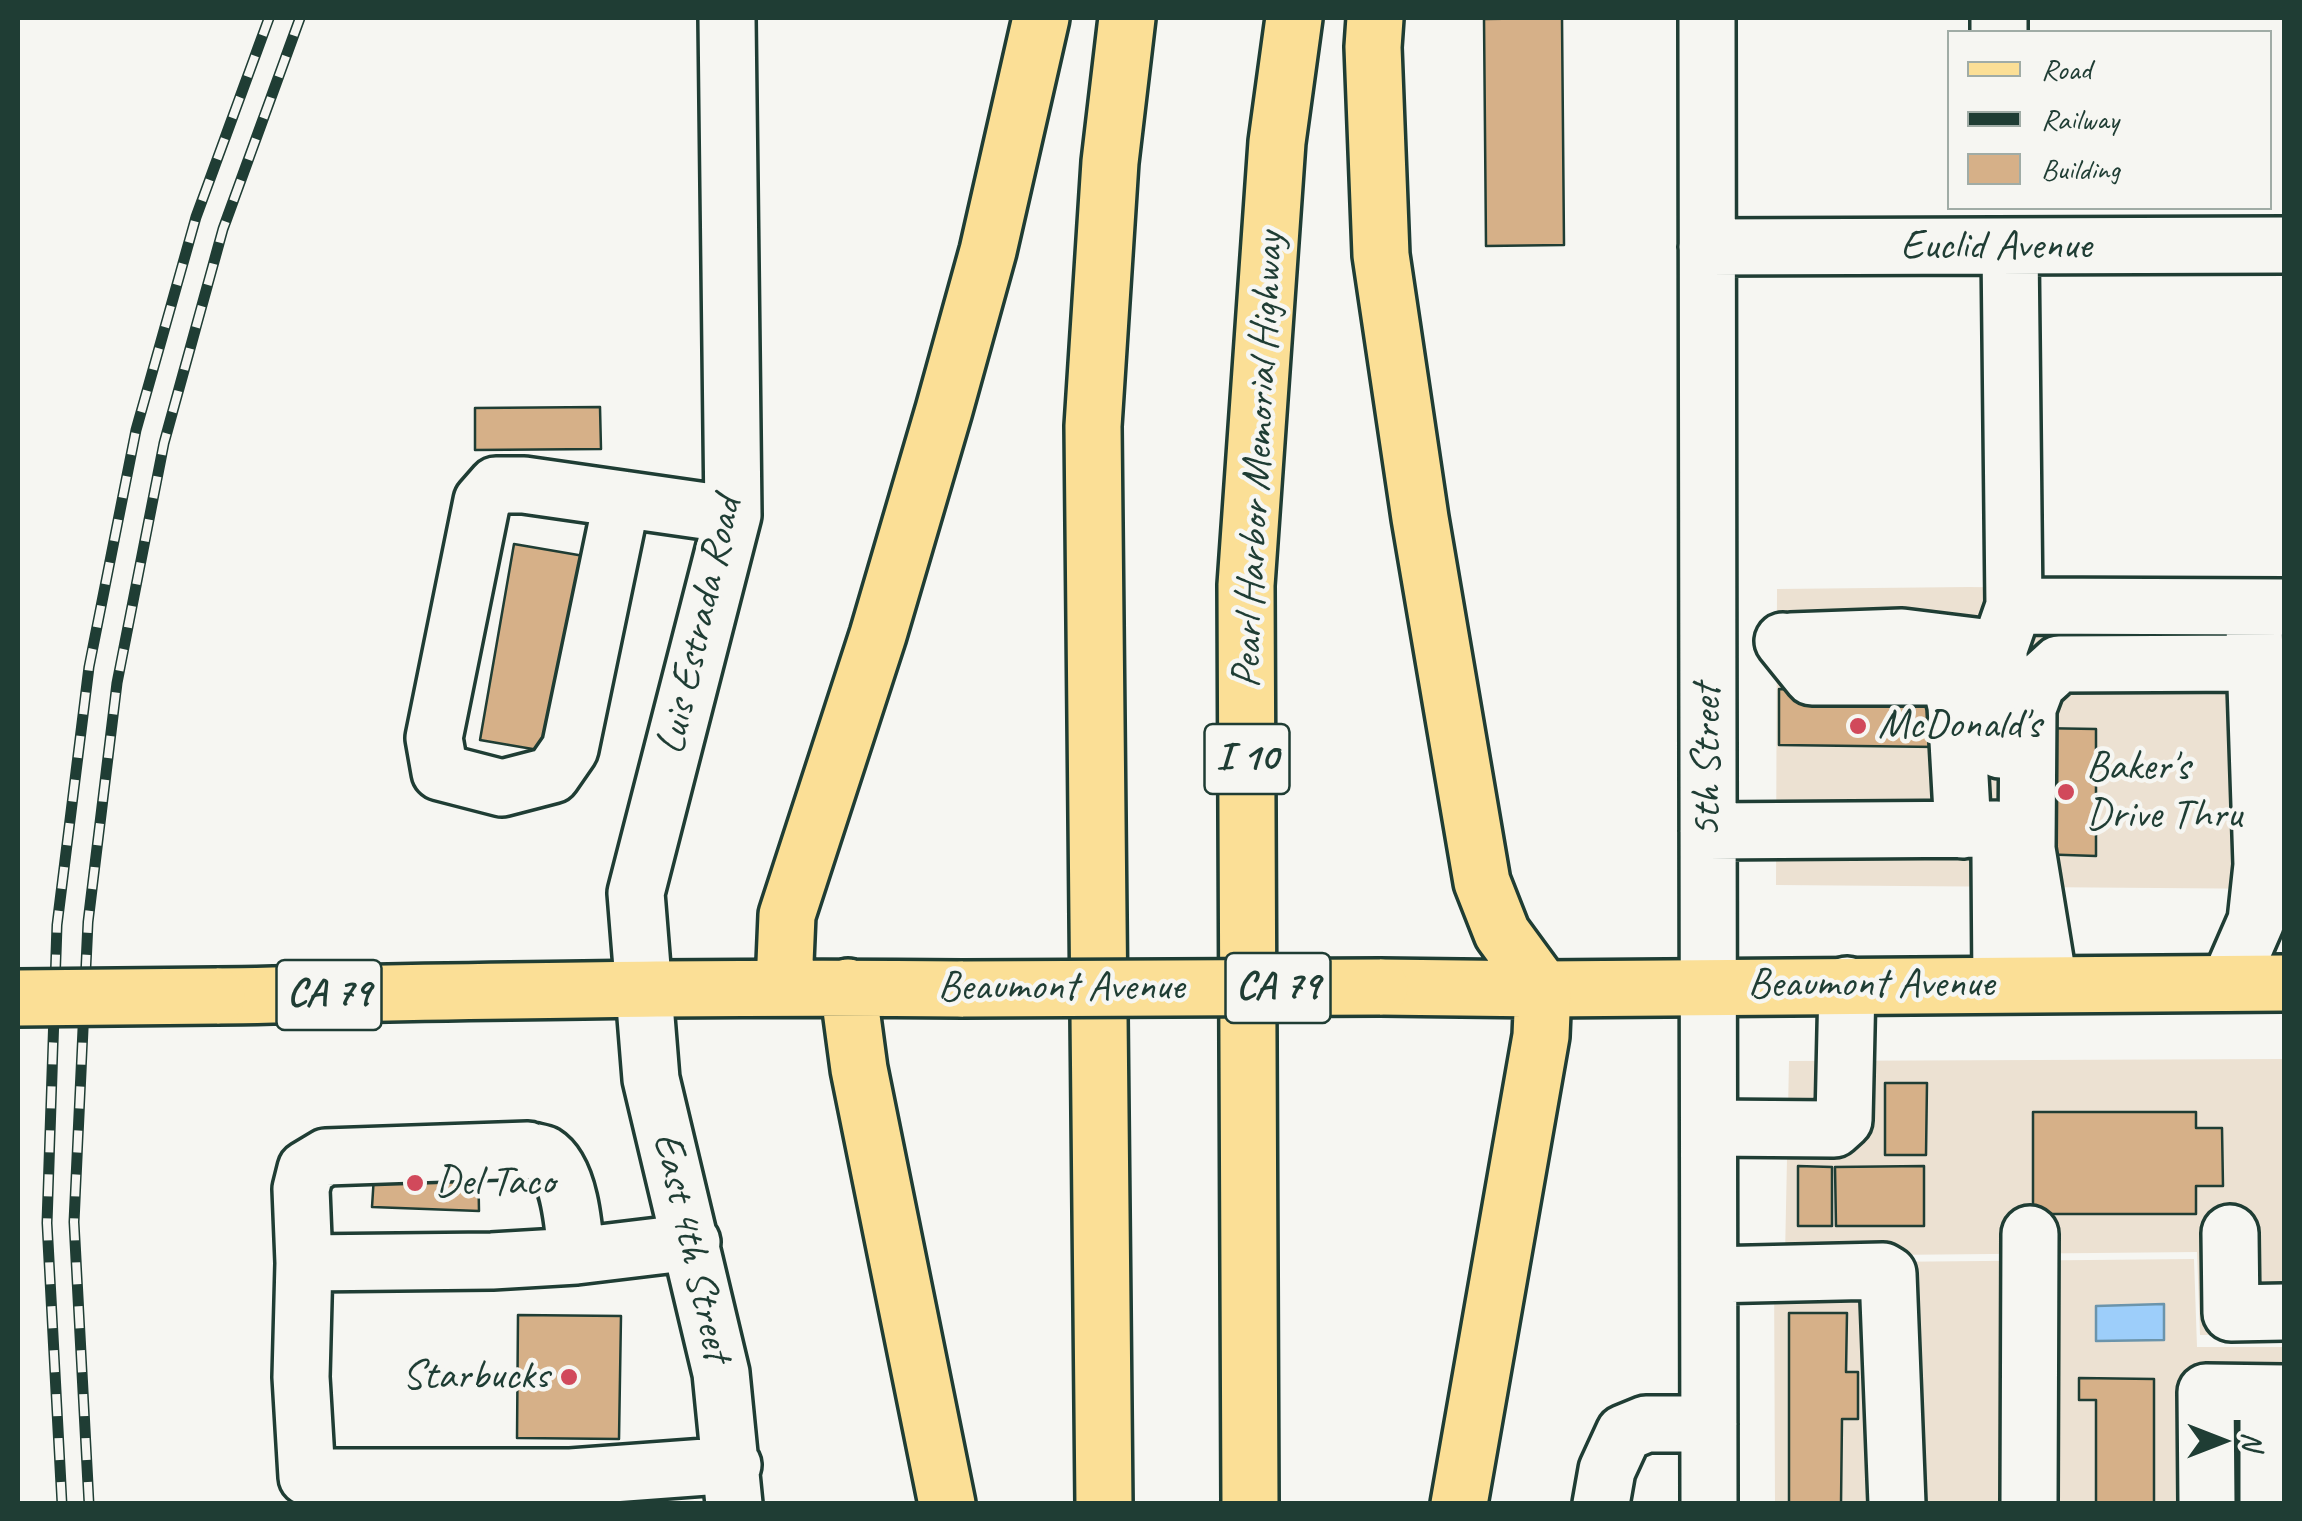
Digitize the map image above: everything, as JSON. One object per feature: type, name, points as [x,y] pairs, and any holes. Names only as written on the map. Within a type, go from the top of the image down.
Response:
[{"type":"main road","points":[[784,986],[787,915],[878,636],[949,392],[988,251],[1042,18]]},
{"type":"main road","points":[[1104,1504],[1093,426],[1110,162],[1127,18]]},
{"type":"main road","name":"Pearl Harbor Memorial Highway","points":[[1250,1504],[1246,585],[1277,142],[1294,18]]},
{"type":"main road","points":[[1375,18],[1381,255],[1420,518],[1482,882],[1502,933],[1543,989],[1541,1036],[1460,1504]]},
{"type":"main road","name":"Beaumont Avenue","points":[[18,998],[784,986],[1543,989],[2284,983]]},
{"type":"main road","points":[[848,987],[859,1069],[946,1504]]},
{"type":"street","name":"Luis Estrada Road","points":[[642,991],[636,893],[733,516],[726,18]]},
{"type":"street","name":"5th Street","points":[[1707,18],[1709,1504]]},
{"type":"street","points":[[1981,829],[1992,633],[2004,234]]},
{"type":"street","name":"Euclid Avenue","points":[[1707,247],[2004,234],[2284,245]]},
{"type":"street","points":[[622,499],[570,748],[561,762],[552,775],[502,788],[440,772],[434,738],[482,501],[496,484],[524,484],[622,499],[733,516]]},
{"type":"street","points":[[1708,643],[1992,633],[2269,607],[2254,663],[2262,865],[2256,922],[2229,983]]},
{"type":"street","points":[[1784,641],[1812,677],[1934,677],[1950,685],[1981,829],[2025,984]]},
{"type":"street","points":[[2025,984],[2028,708],[2037,684],[2059,664],[2254,663]]},
{"type":"street","points":[[1708,831],[1981,829]]},
{"type":"street","points":[[1708,1128],[1840,1126],[1844,1120],[1847,985]]},
{"type":"street","name":"East 4th Street","points":[[642,991],[651,1079],[721,1372],[733,1484]]},
{"type":"street","points":[[576,1256],[572,1207],[556,1168],[543,1153],[528,1150],[326,1157],[306,1169],[301,1189],[301,1377],[307,1477],[554,1478],[733,1484]]},
{"type":"street","points":[[2230,1233],[2231,1313],[2261,1393],[2268,1504]]},
{"type":"street","points":[[2029,1504],[2030,1234]]},
{"type":"street","points":[[304,1262],[492,1261],[692,1242]]},
{"type":"street","points":[[1709,1274],[1888,1274],[1897,1504]]},
{"type":"street","points":[[2231,1313],[2284,1312]]},
{"type":"street","points":[[2207,1504],[2206,1392],[2261,1393]]},
{"type":"street","points":[[1601,1504],[1607,1470],[1624,1433],[1646,1424],[1709,1424]]},
{"type":"shaded area","points":[[1777,589],[2284,591],[2284,889],[1776,885]]},
{"type":"shaded area","points":[[2284,1059],[2284,1334],[2200,1335],[2197,1252],[1785,1256],[1789,1061]]},
{"type":"shaded area","points":[[2194,1259],[2197,1347],[2284,1347],[2284,1503],[1775,1503],[1774,1263]]},
{"type":"water","points":[[2164,1304],[2164,1340],[2096,1341],[2096,1306]]},
{"type":"building","points":[[1562,18],[1564,245],[1486,246],[1484,19]]},
{"type":"building","points":[[600,407],[601,449],[475,450],[475,408]]},
{"type":"building","points":[[514,544],[584,556],[550,752],[480,740]]},
{"type":"building","name":"McDonald's","points":[[1779,689],[1919,690],[1938,707],[1937,747],[1779,745]]},
{"type":"building","name":"Baker's Drive Thru","points":[[2035,728],[2096,729],[2096,856],[2036,854]]},
{"type":"building","points":[[1885,1083],[1927,1083],[1926,1155],[1885,1155]]},
{"type":"building","points":[[2033,1112],[2196,1112],[2196,1128],[2222,1128],[2223,1186],[2196,1186],[2196,1214],[2033,1214]]},
{"type":"building","points":[[478,1158],[479,1211],[372,1207],[375,1160]]},
{"type":"building","points":[[1798,1166],[1832,1167],[1832,1226],[1798,1226]]},
{"type":"building","points":[[1924,1166],[1924,1226],[1836,1226],[1835,1167]]},
{"type":"building","points":[[1789,1313],[1847,1313],[1846,1372],[1858,1372],[1858,1419],[1842,1419],[1841,1504],[1789,1504]]},
{"type":"building","name":"Starbucks","points":[[518,1315],[621,1316],[619,1439],[517,1438]]},
{"type":"building","points":[[2079,1378],[2154,1379],[2154,1504],[2096,1504],[2096,1400],[2079,1400]]},
{"type":"railway","points":[[62,1504],[47,1223],[57,925],[89,667],[136,430],[196,217],[269,18]]},
{"type":"railway","points":[[89,1504],[74,1222],[88,922],[117,683],[164,443],[223,229],[300,18]]},
{"type":"place","name":"McDonald's","points":[[1858,726]]},
{"type":"place","name":"Baker's Drive Thru","points":[[2066,792]]},
{"type":"place","name":"Del Taco","points":[[415,1183]]},
{"type":"place","name":"Starbucks","points":[[569,1377]]}]
